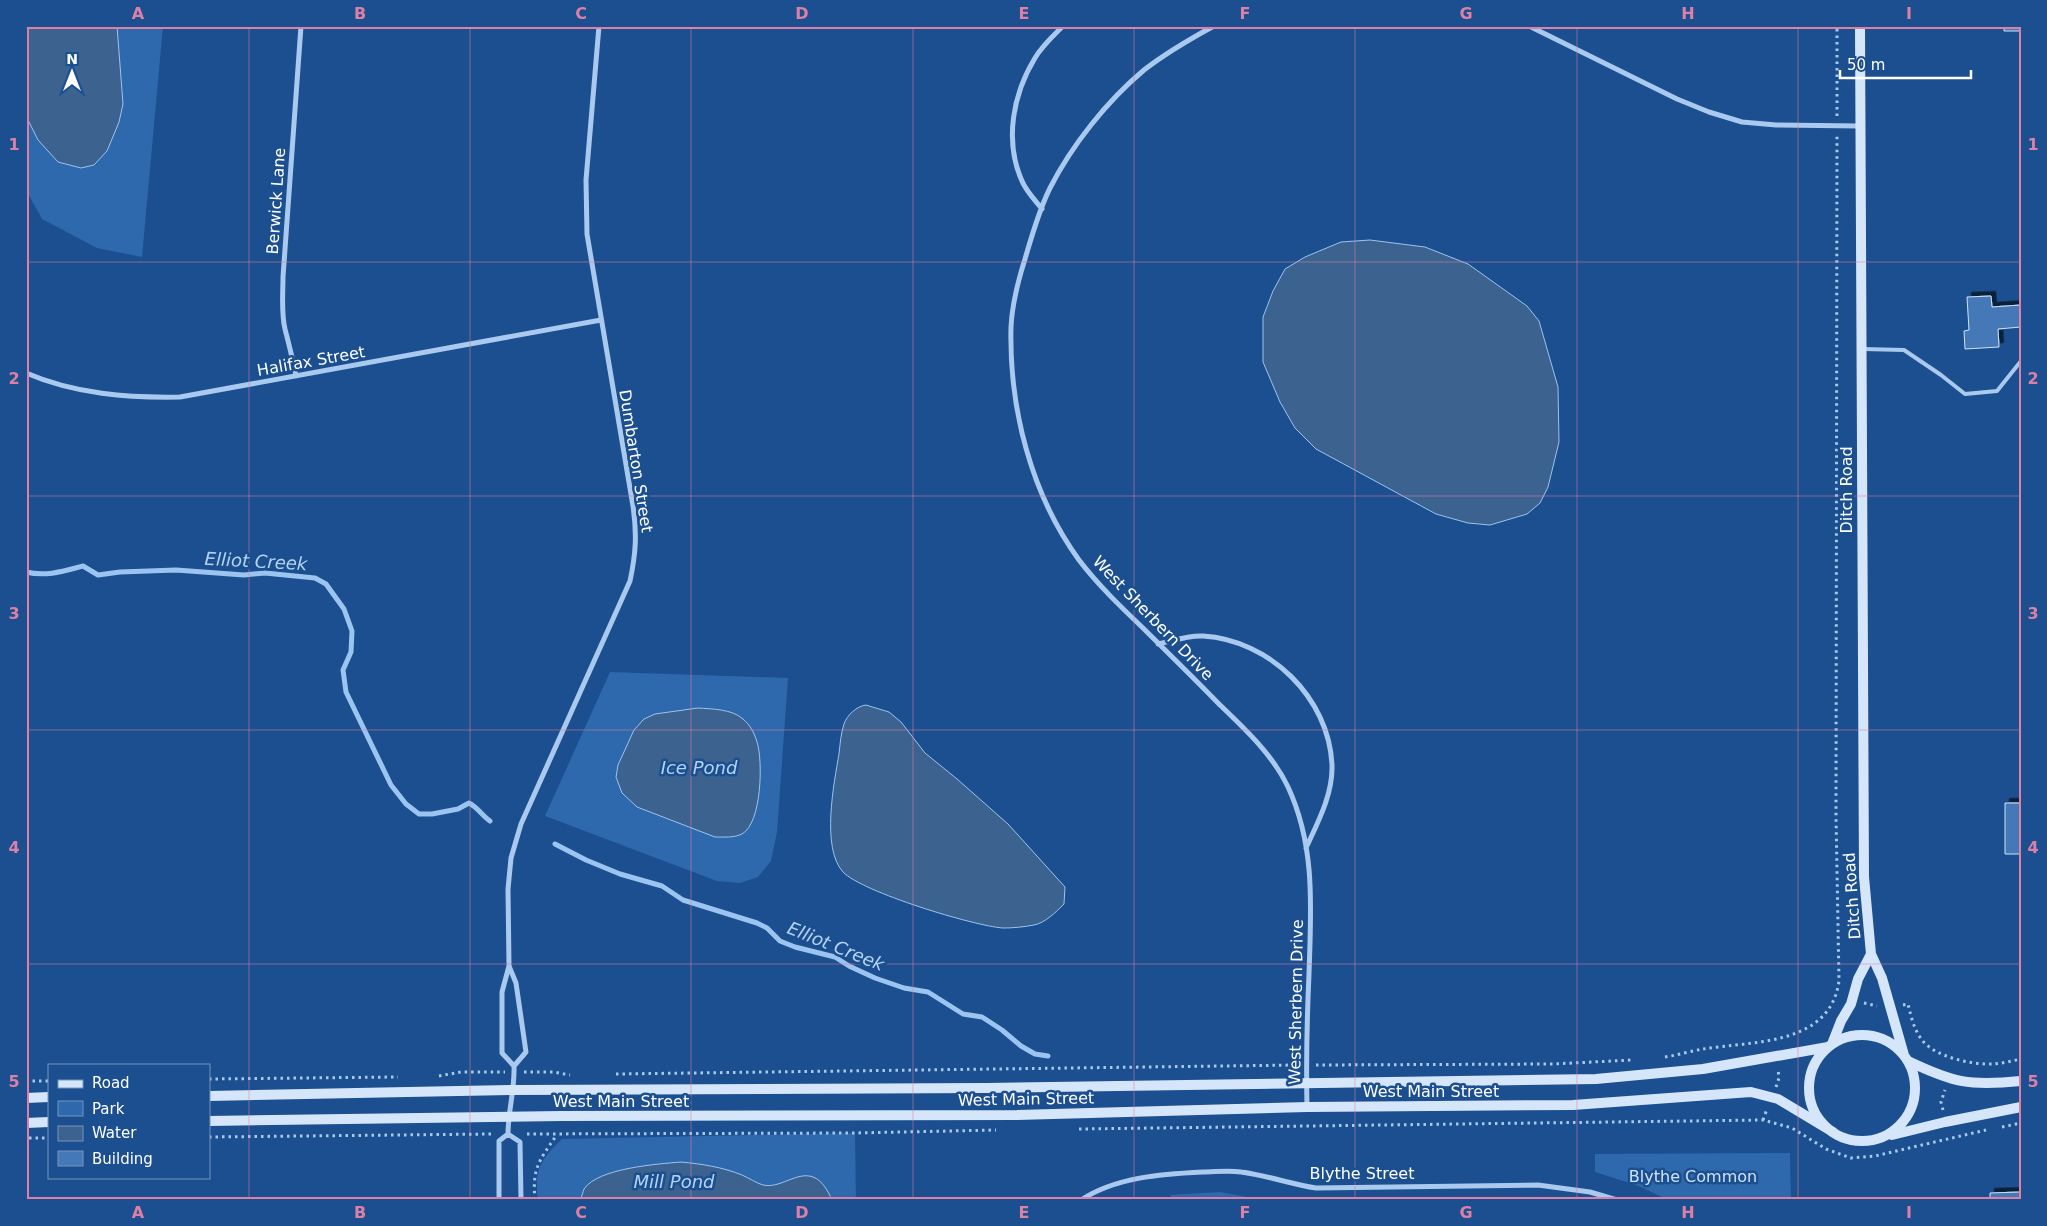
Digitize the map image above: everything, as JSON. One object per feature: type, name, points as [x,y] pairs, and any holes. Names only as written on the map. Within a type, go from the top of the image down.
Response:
[{"type":"street","name":"Berwick Lane","points":[[296,376],[293,356],[285,328],[283,297],[301,26]]},
{"type":"street","name":"Dumbarton Street","points":[[514,1066],[502,1053],[502,992],[509,966],[509,872],[516,835],[623,599],[630,581],[636,555],[633,506],[588,234],[586,180],[599,26]]},
{"type":"street","points":[[1042,209],[1023,182],[1015,163],[1012,138],[1014,112],[1022,86],[1035,58],[1047,42],[1063,26]]},
{"type":"street","name":"West Sherbern Drive","points":[[1214,26],[1144,70],[1118,95],[1094,121],[1050,188],[1033,230],[1018,280],[1011,325],[1012,376],[1018,421],[1033,469],[1052,517],[1080,560],[1116,602],[1236,720],[1265,752],[1288,786],[1301,824],[1306,848],[1311,893],[1307,1106]]},
{"type":"street","points":[[1529,26],[1677,99],[1709,112],[1742,122],[1776,125],[1861,126]]},
{"type":"street","name":"Ditch Road","points":[[1860,26],[1864,877],[1870,954],[1882,978],[1906,1058]]},
{"type":"street","name":"Halifax Street","points":[[26,373],[75,389],[111,395],[146,398],[180,397],[601,320]]},
{"type":"street","points":[[1158,644],[1201,636],[1221,638],[1241,644],[1263,655],[1284,669],[1300,684],[1313,704],[1323,725],[1332,765],[1330,787],[1306,848]]},
{"type":"street","name":"Ditch Road","points":[[1830,1046],[1853,999],[1858,979],[1870,954]]},
{"type":"street","name":"Dumbarton Street","points":[[508,1134],[510,1103],[514,1090],[514,1066],[526,1052],[516,983],[509,966]]},
{"type":"street","points":[[2021,1081],[1980,1084],[1949,1079],[1906,1058],[1883,1039],[1866,1035],[1848,1037],[1830,1046],[1815,1062],[1811,1071],[1809,1091],[1813,1110],[1825,1126],[1849,1140],[1866,1141],[1945,1122],[2021,1108]]},
{"type":"street","name":"West Main Street","points":[[210,1096],[514,1090],[986,1088],[1621,1077],[1703,1070],[1830,1046]]},
{"type":"street","points":[[1884,1136],[1899,1127],[1909,1113],[1915,1096],[1914,1078],[1906,1058]]},
{"type":"street","name":"West Main Street","points":[[210,1121],[1017,1115],[1307,1106],[1595,1105],[1757,1092],[1772,1097],[1833,1132]]},
{"type":"street","points":[[26,1098],[48,1098]]},
{"type":"street","points":[[26,1122],[48,1122]]},
{"type":"street","points":[[499,1200],[499,1141],[508,1134],[520,1142],[521,1200]]},
{"type":"street","name":"Blythe Street","points":[[1081,1200],[1099,1190],[1164,1174],[1222,1171],[1260,1175],[1286,1183],[1316,1188],[1538,1185],[1590,1192],[1617,1200]]},
{"type":"lane","points":[[1861,348],[1904,350],[1965,394],[1997,391],[2021,361]]},
{"type":"path","points":[[1662,1058],[1702,1049],[1743,1045],[1793,1035],[1814,1022],[1828,1009],[1838,993],[1836,816],[1837,26]]},
{"type":"path","points":[[1853,999],[1871,1006],[1908,1004],[1912,1021],[1921,1040],[1935,1052],[1957,1059],[1993,1064],[2021,1059]]},
{"type":"path","points":[[1763,1120],[1779,1078],[1773,1039]]},
{"type":"path","points":[[1949,1138],[1941,1102],[1957,1059]]},
{"type":"path","points":[[1337,1064],[1553,1064],[1633,1060]]},
{"type":"path","points":[[609,1074],[1288,1064]]},
{"type":"path","points":[[431,1076],[461,1072],[487,1072]]},
{"type":"path","points":[[541,1072],[580,1075]]},
{"type":"path","points":[[210,1079],[401,1077]]},
{"type":"path","points":[[26,1082],[48,1081]]},
{"type":"path","points":[[1070,1129],[1763,1120],[1792,1128],[1826,1149],[1851,1158],[1875,1156],[2021,1123]]},
{"type":"path","points":[[538,1135],[1001,1130]]},
{"type":"path","points":[[210,1136],[481,1135]]},
{"type":"path","points":[[535,1200],[534,1173],[537,1164],[556,1136]]},
{"type":"path","points":[[26,1138],[48,1138]]},
{"type":"green space","points":[[26,26],[163,26],[142,257],[97,248],[42,219],[26,190]]},
{"type":"green space","points":[[610,672],[788,678],[777,832],[771,861],[758,877],[740,883],[717,881],[545,816]]},
{"type":"green space","points":[[855,1133],[856,1200],[538,1200],[538,1172],[544,1159],[562,1139]]},
{"type":"green space","name":"Blythe Common","points":[[1790,1153],[1791,1200],[1668,1200],[1639,1186],[1595,1172],[1595,1154]]},
{"type":"green space","points":[[1220,1192],[1263,1200],[1173,1200],[1170,1195]]},
{"type":"water","points":[[26,26],[117,26],[123,104],[119,122],[107,151],[94,165],[81,168],[58,162],[38,140],[26,116]]},
{"type":"water","points":[[1370,240],[1425,247],[1468,264],[1527,306],[1539,321],[1558,387],[1559,442],[1548,487],[1540,503],[1527,514],[1490,525],[1468,523],[1436,514],[1316,449],[1295,428],[1280,402],[1263,362],[1263,317],[1273,291],[1285,269],[1305,257],[1341,242]]},
{"type":"water","points":[[866,705],[889,712],[901,722],[925,753],[1008,824],[1065,887],[1064,904],[1046,920],[1038,924],[1007,928],[989,926],[945,915],[894,898],[854,880],[843,872],[836,861],[832,848],[831,815],[834,781],[844,724],[847,717],[853,711]]},
{"type":"water","name":"Ice Pond","points":[[698,708],[733,713],[750,726],[757,742],[760,776],[757,805],[749,828],[742,834],[715,837],[637,807],[622,793],[616,777],[618,765],[634,730],[644,719],[655,714]]},
{"type":"water","name":"Mill Pond","points":[[681,1162],[727,1170],[769,1186],[801,1176],[813,1177],[822,1183],[832,1200],[580,1200],[584,1189],[591,1182],[602,1176],[629,1168]]},
{"type":"building","points":[[2004,26],[2021,26],[2021,31],[2004,31]]},
{"type":"building","points":[[1991,296],[1992,307],[2021,305],[2021,327],[1998,329],[1999,347],[1965,349],[1964,331],[1969,330],[1967,297]]},
{"type":"building","points":[[2005,803],[2021,803],[2021,854],[2005,854]]},
{"type":"building","points":[[2021,1192],[2021,1200],[1990,1200],[1990,1193]]},
{"type":"waterway","name":"Elliot Creek","points":[[26,572],[48,574],[83,566],[98,575],[120,572],[176,570],[244,575],[265,573],[315,578],[326,584],[344,609],[352,631],[351,652],[343,670],[346,692],[391,785],[406,804],[419,814],[432,814],[458,809],[469,803],[490,821]]},
{"type":"waterway","name":"Elliot Creek","points":[[555,844],[586,860],[620,874],[662,886],[683,900],[757,923],[767,928],[780,941],[795,947],[835,957],[875,978],[904,988],[928,992],[963,1014],[982,1017],[1035,1054],[1048,1056]]}]
